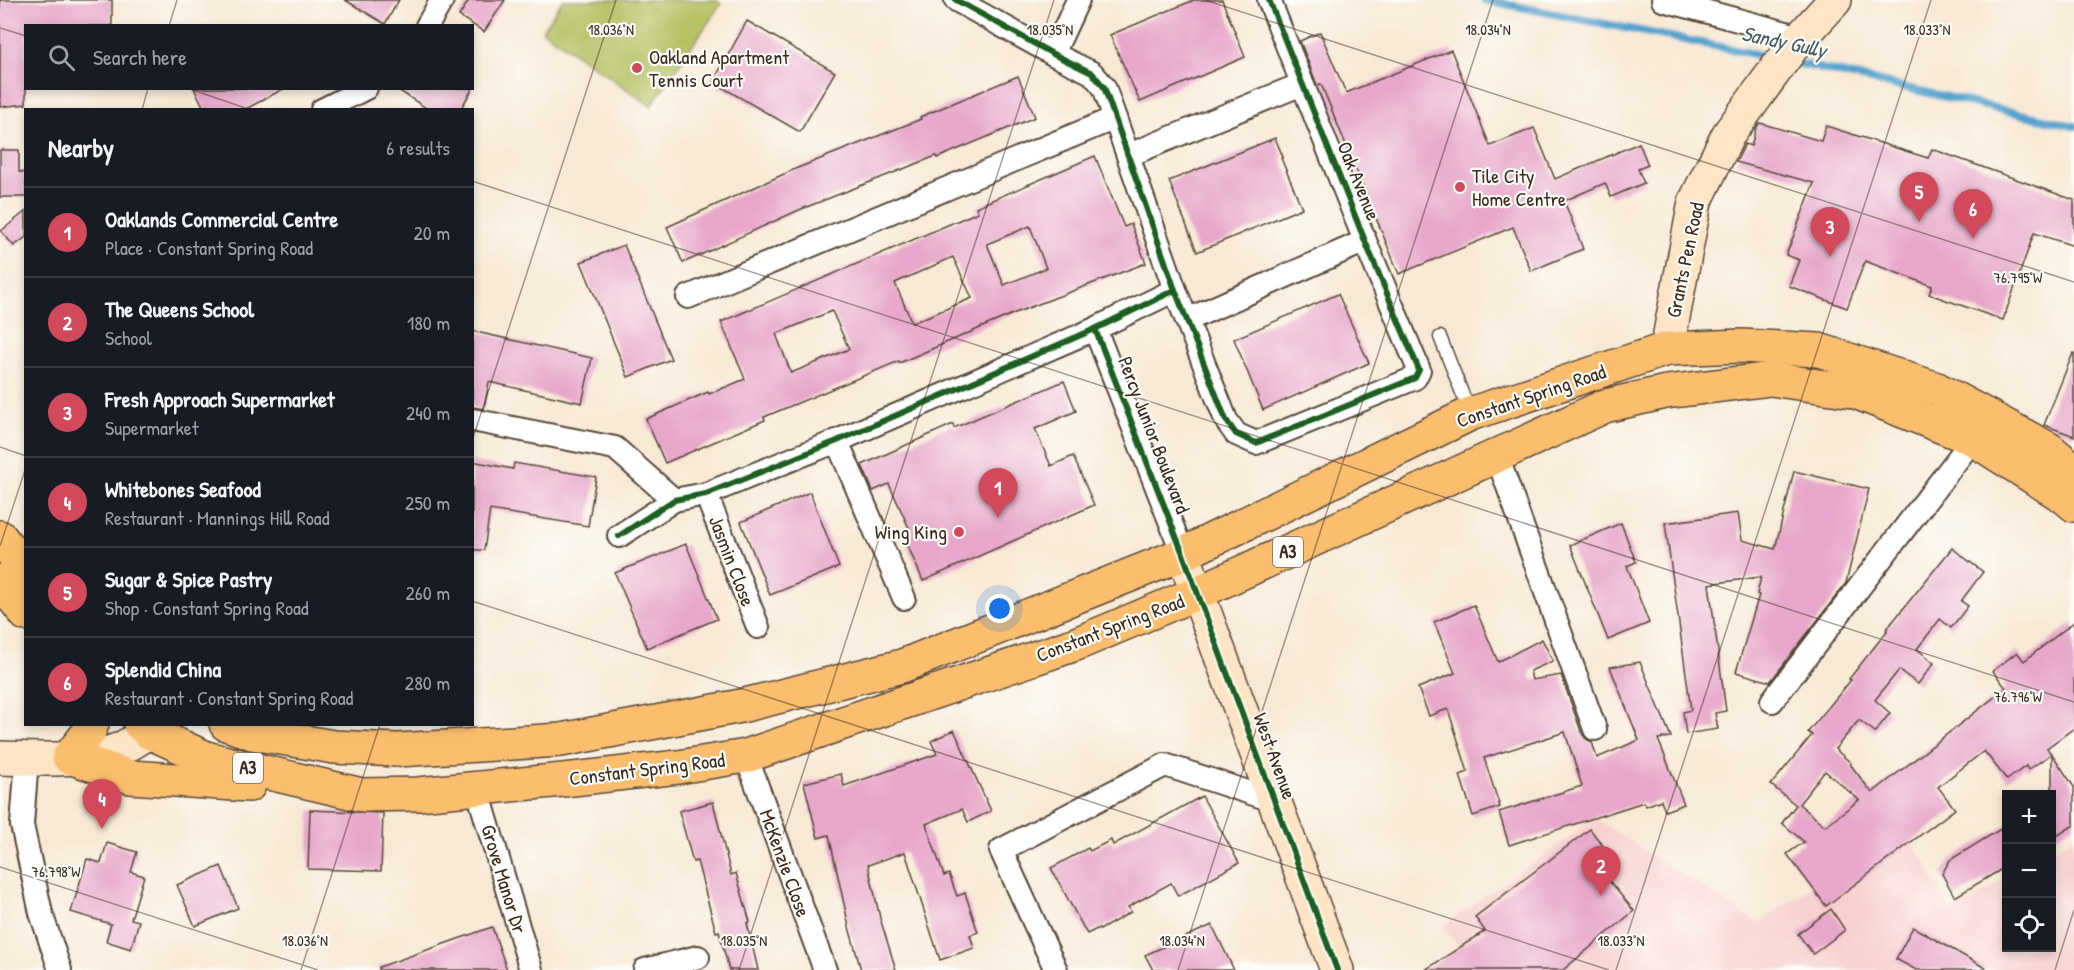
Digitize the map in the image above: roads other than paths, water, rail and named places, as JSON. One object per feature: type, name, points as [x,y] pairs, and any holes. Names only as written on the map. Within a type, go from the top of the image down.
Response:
[{"type":"main road","name":"Constant Spring Road","points":[[232,726],[252,733],[334,747],[398,750],[561,740],[741,706],[902,666],[1183,554],[1470,414],[1667,349],[1741,346],[1819,350],[1936,388],[2049,449],[2074,470]]},
{"type":"main road","name":"Constant Spring Road","points":[[149,727],[206,758],[362,795],[418,794],[597,776],[746,756],[1076,644],[1197,593],[1605,406],[1666,392],[1771,379],[1853,391],[1973,439],[2074,505]]},
{"type":"main road","points":[[0,537],[24,567]]},
{"type":"main road","points":[[0,581],[24,611]]},
{"type":"main road","points":[[91,726],[69,758],[130,777],[212,781],[362,795]]},
{"type":"street","points":[[428,24],[442,0]]},
{"type":"street","points":[[956,0],[1092,73],[1104,87],[1187,320],[1365,241]]},
{"type":"street","points":[[1053,54],[1078,0]]},
{"type":"street","name":"Oak Avenue","points":[[1187,320],[1226,420],[1236,434],[1256,443],[1415,378],[1419,374],[1269,0]]},
{"type":"street","points":[[1663,0],[1797,42]]},
{"type":"street","name":"Grants Pen Road","points":[[1667,349],[1695,202],[1728,135],[1797,42],[1835,0]]},
{"type":"street","points":[[1129,154],[1302,84]]},
{"type":"street","points":[[326,108],[362,90]]},
{"type":"street","points":[[688,297],[1115,118]]},
{"type":"street","points":[[619,536],[674,500],[706,494],[837,441],[1095,329],[1175,290]]},
{"type":"street","name":"Percy Junior Boulevard","points":[[1095,329],[1183,554]]},
{"type":"street","points":[[474,420],[615,448],[674,500]]},
{"type":"street","points":[[1772,701],[1973,439]]},
{"type":"street","points":[[837,441],[904,598]]},
{"type":"street","points":[[1497,456],[1595,729]]},
{"type":"street","name":"Jasmin Close","points":[[706,494],[758,627]]},
{"type":"street","name":"West Avenue","points":[[1183,554],[1337,970]]},
{"type":"street","points":[[60,970],[41,913],[22,825],[13,758],[69,758],[107,753],[128,745],[149,727]]},
{"type":"street","name":"McKenzie Close","points":[[746,756],[825,970]]},
{"type":"street","points":[[1056,970],[1001,850],[1165,765],[1275,801]]},
{"type":"street","name":"Grove Manor Dr","points":[[477,788],[531,970]]},
{"type":"street","points":[[645,970],[698,957]]},
{"type":"lane","points":[[1440,337],[1470,414]]},
{"type":"waterway","name":"Sandy Gully","points":[[1485,0],[1775,58]]},
{"type":"waterway","name":"Sandy Gully","points":[[1792,62],[2074,126]]},
{"type":"place","name":"Oakland Apartment Tennis Court","points":[[637,68]]},
{"type":"place","name":"Tile City Home Centre","points":[[1460,187]]},
{"type":"place","name":"Sugar & Spice Pastry","points":[[1919,222]]},
{"type":"place","name":"Splendid China","points":[[1973,239]]},
{"type":"place","name":"Fresh Approach Supermarket","points":[[1830,257]]},
{"type":"place","name":"Oaklands Commercial Centre","points":[[998,518]]},
{"type":"place","name":"Wing King","points":[[959,532]]},
{"type":"place","name":"Whitebones Seafood","points":[[102,829]]},
{"type":"place","name":"The Queens School","points":[[1601,896]]}]
